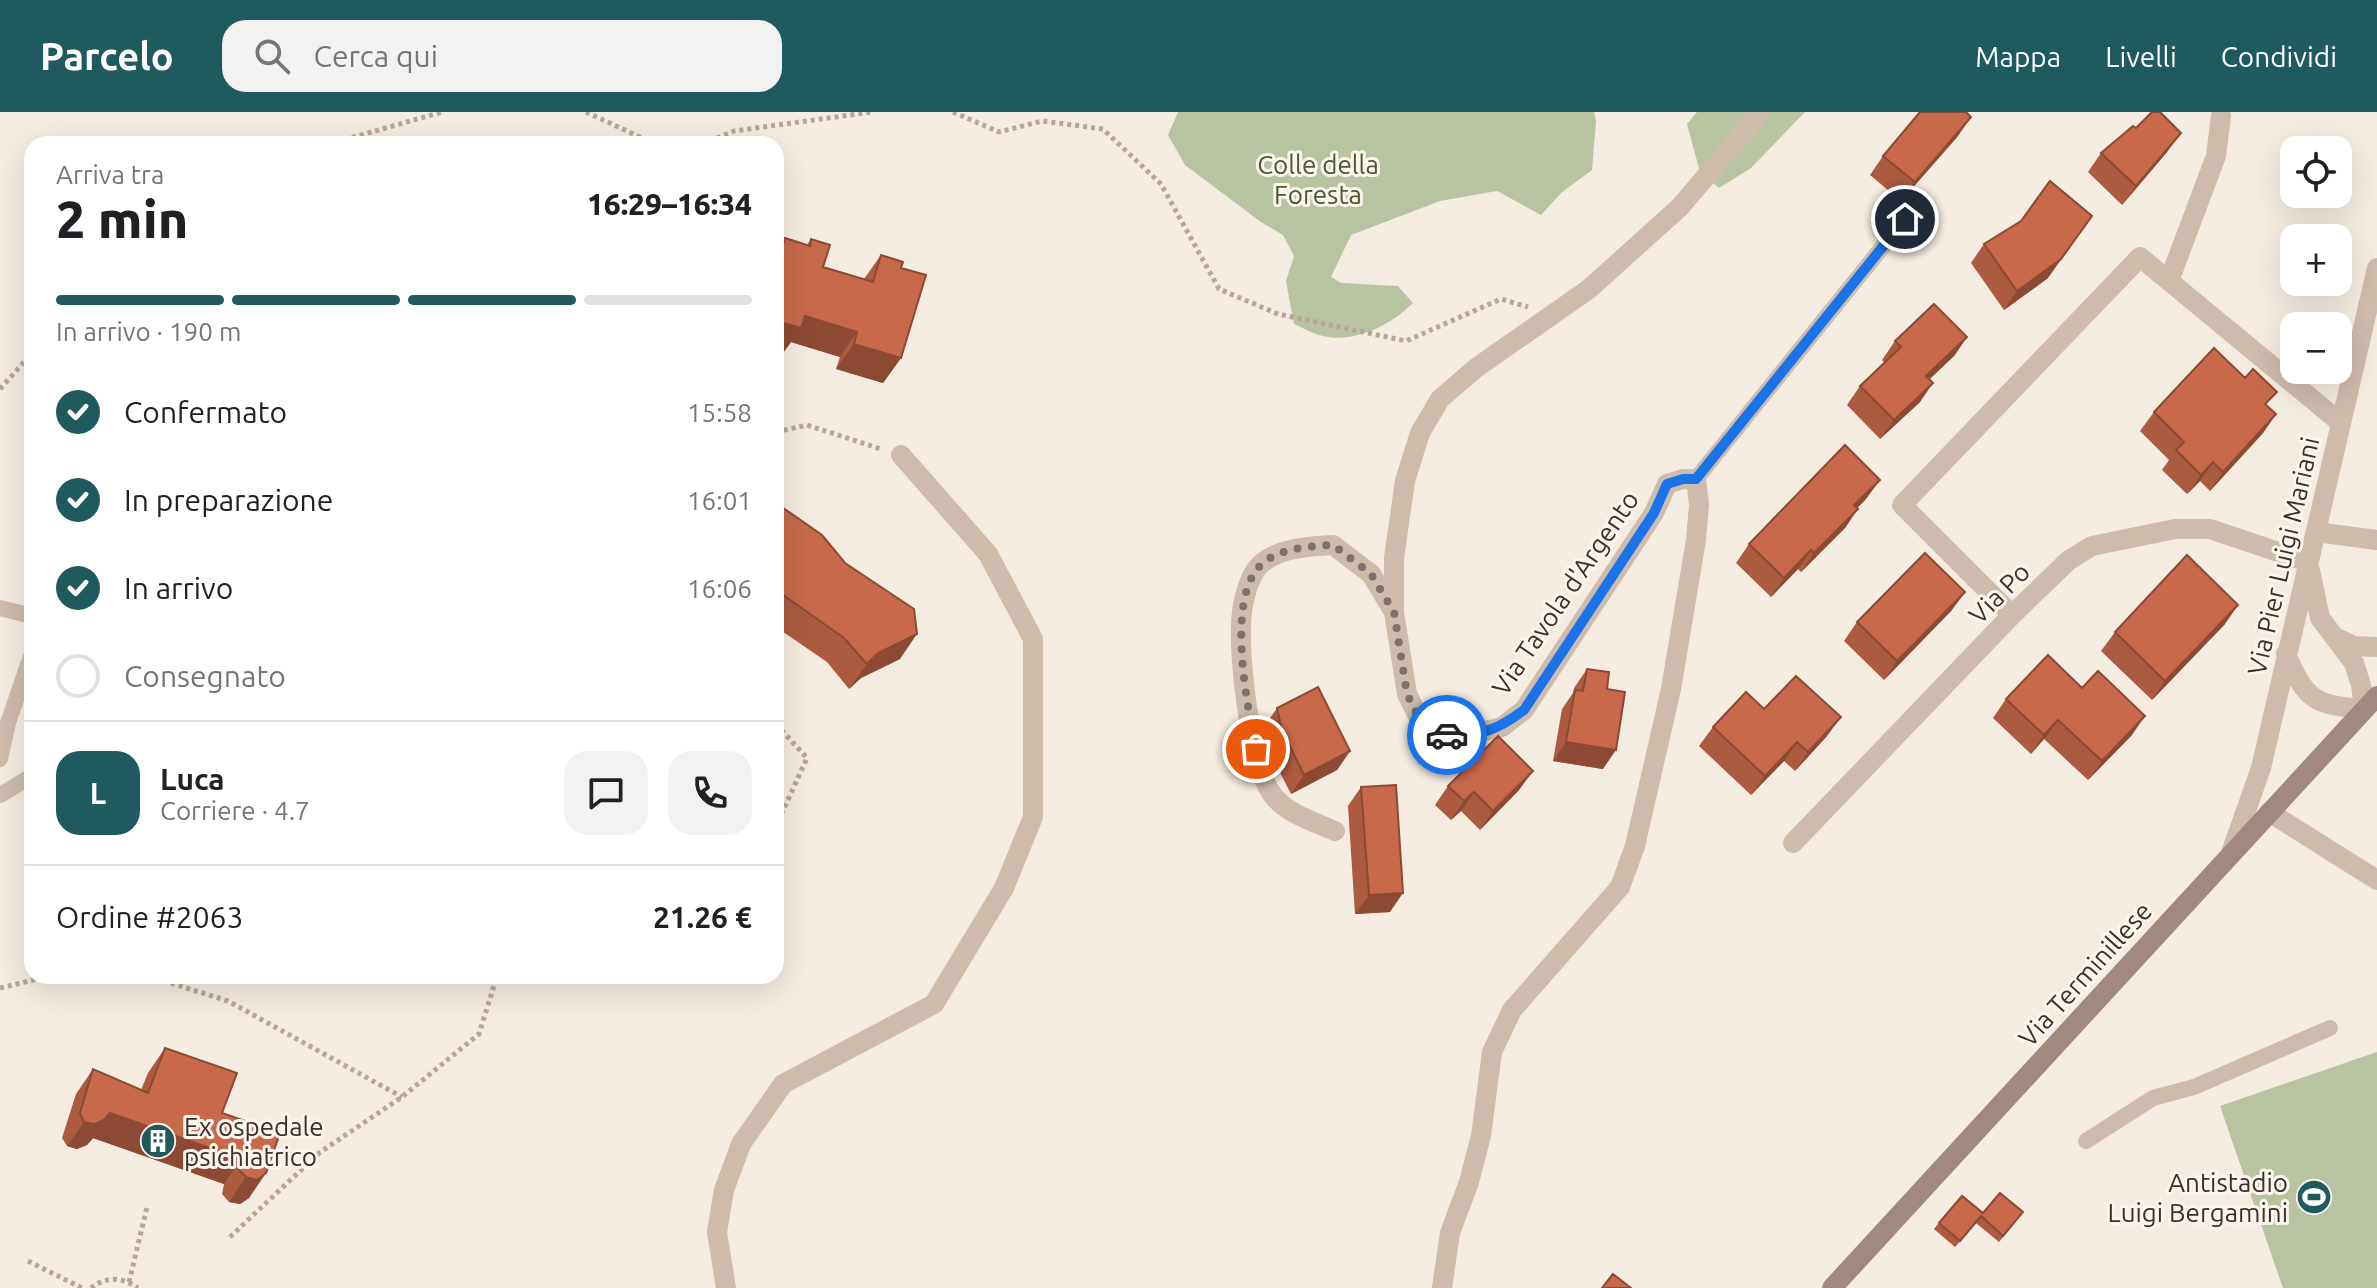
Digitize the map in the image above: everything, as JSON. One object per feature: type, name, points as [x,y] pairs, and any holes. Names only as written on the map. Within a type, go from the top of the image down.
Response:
[{"type":"main road","name":"Via Terminillese","points":[[1832,1288],[2371,702]]},
{"type":"street","name":"Via Tavola d'Argento","points":[[1696,479],[1667,484],[1654,513],[1524,710],[1502,727],[1468,735],[1443,735],[1420,720],[1407,694],[1394,612],[1396,542],[1405,481],[1420,433],[1440,399],[1476,368],[1589,289],[1680,207],[1761,112]]},
{"type":"street","points":[[2169,281],[2216,156],[2221,116]]},
{"type":"street","points":[[2012,615],[1902,505],[2140,257],[2341,423]]},
{"type":"street","name":"Via Pier Luigi Mariani","points":[[2231,853],[2261,768],[2377,268]]},
{"type":"street","points":[[726,1288],[717,1232],[724,1190],[741,1144],[783,1084],[934,1004],[1004,888],[1033,817],[1033,639],[988,554],[901,455]]},
{"type":"street","points":[[1442,1288],[1450,1233],[1469,1182],[1481,1136],[1492,1052],[1512,1010],[1620,887],[1635,846],[1671,689],[1696,540],[1699,505],[1696,479]]},
{"type":"street","name":"Via Po","points":[[1793,843],[2012,615],[2069,560],[2092,546],[2175,529],[2210,529],[2308,562]]},
{"type":"street","points":[[2316,532],[2377,540]]},
{"type":"street","points":[[1335,831],[1295,813],[1272,795],[1261,771],[1247,707],[1242,656],[1241,623],[1249,584],[1259,566],[1293,548],[1333,545],[1371,574],[1394,612]]},
{"type":"street","points":[[2286,654],[2300,687],[2314,699],[2334,707],[2371,702],[2354,663],[2339,639],[2320,618],[2308,562]]},
{"type":"street","points":[[2339,639],[2354,646],[2377,647]]},
{"type":"street","points":[[2269,812],[2377,880]]},
{"type":"lane","points":[[1696,479],[1905,219]]},
{"type":"lane","points":[[0,608],[24,614]]},
{"type":"lane","points":[[0,759],[4,722],[24,673]]},
{"type":"lane","points":[[0,795],[24,785]]},
{"type":"lane","points":[[2086,1141],[2153,1098],[2194,1087],[2330,1028]]},
{"type":"path","points":[[357,136],[442,112]]},
{"type":"path","points":[[586,112],[638,136]]},
{"type":"path","points":[[722,136],[734,131],[872,112]]},
{"type":"path","points":[[953,112],[999,132],[1042,121],[1103,129],[1161,184],[1219,289],[1278,314],[1406,341],[1501,299],[1552,315]]},
{"type":"path","points":[[0,389],[24,362]]},
{"type":"path","points":[[784,430],[807,425],[901,455]]},
{"type":"path","points":[[784,733],[807,758],[784,808]]},
{"type":"path","points":[[0,988],[24,982]]},
{"type":"path","points":[[174,984],[228,1001],[402,1097]]},
{"type":"path","points":[[230,1237],[319,1153],[402,1097],[479,1034],[495,984]]},
{"type":"path","points":[[129,1282],[147,1207]]},
{"type":"path","points":[[28,1261],[82,1288]]},
{"type":"path","points":[[91,1288],[106,1280],[129,1282],[138,1288]]},
{"type":"green space","name":"Colle della Foresta","points":[[1178,112],[1594,112],[1596,121],[1592,170],[1561,193],[1541,215],[1497,191],[1440,201],[1351,235],[1331,277],[1341,283],[1398,286],[1413,303],[1384,325],[1360,335],[1335,338],[1294,324],[1286,281],[1294,256],[1283,235],[1185,165],[1168,135]]},
{"type":"green space","points":[[1697,112],[1805,112],[1751,168],[1719,188],[1700,172],[1687,124]]},
{"type":"green space","name":"Antistadio Luigi Bergamini","points":[[2377,1052],[2377,1288],[2283,1288],[2220,1106]]},
{"type":"building","points":[[1920,112],[1966,112],[1971,117],[1915,182],[1883,156]]},
{"type":"building","points":[[2152,112],[2160,112],[2181,133],[2136,186],[2101,153],[2133,126],[2136,128]]},
{"type":"building","points":[[2050,181],[2092,216],[2061,259],[2017,291],[1984,244],[2021,221]]},
{"type":"building","points":[[785,238],[810,246],[811,239],[830,245],[823,267],[873,282],[881,255],[903,262],[901,268],[926,275],[901,358],[854,344],[857,332],[805,316],[801,328],[784,323]]},
{"type":"building","points":[[1934,304],[1967,337],[1926,376],[1933,383],[1894,420],[1860,386],[1901,347],[1895,341]]},
{"type":"building","points":[[2214,348],[2245,378],[2253,369],[2277,392],[2265,404],[2276,414],[2223,472],[2213,462],[2201,475],[2176,450],[2184,442],[2154,412]]},
{"type":"building","points":[[1845,445],[1880,480],[1854,505],[1858,509],[1784,578],[1749,544]]},
{"type":"building","points":[[784,509],[822,535],[845,563],[914,609],[917,634],[878,653],[867,664],[844,638],[784,596]]},
{"type":"building","points":[[1925,553],[1965,592],[1897,661],[1857,622]]},
{"type":"building","points":[[2187,555],[2238,605],[2165,681],[2115,632]]},
{"type":"building","points":[[2048,655],[2082,688],[2098,671],[2145,716],[2102,761],[2058,720],[2044,735],[2006,699]]},
{"type":"building","points":[[1587,669],[1609,672],[1607,689],[1625,692],[1616,750],[1566,742],[1575,690],[1583,691]]},
{"type":"building","points":[[1796,676],[1841,717],[1808,752],[1797,742],[1765,776],[1713,727],[1746,692],[1764,709]]},
{"type":"building","points":[[1318,687],[1350,751],[1304,775],[1282,730],[1277,708]]},
{"type":"building","points":[[1498,736],[1533,771],[1493,811],[1474,792],[1464,801],[1448,786]]},
{"type":"building","points":[[1396,785],[1403,893],[1369,895],[1361,787]]},
{"type":"building","points":[[165,1048],[237,1073],[222,1113],[280,1133],[266,1173],[257,1180],[246,1177],[239,1170],[241,1159],[110,1113],[94,1124],[84,1122],[80,1113],[93,1069],[148,1093]]},
{"type":"building","points":[[2000,1193],[2023,1212],[2003,1236],[1981,1216],[1960,1241],[1939,1223],[1962,1196],[1983,1213]]},
{"type":"building","points":[[1613,1274],[1631,1288],[1602,1288]]},
{"type":"way so far","points":[[1256,749],[1247,707],[1242,656],[1241,623],[1249,584],[1259,566],[1293,548],[1333,545],[1371,574],[1394,612],[1407,694],[1420,720],[1447,735]]},
{"type":"place","name":"Ex ospedale psichiatrico","points":[[158,1141]]},
{"type":"place","name":"Antistadio Luigi Bergamini","points":[[2314,1197]]},
{"type":"route","points":[[1447,735],[1468,735],[1502,727],[1524,710],[1654,513],[1667,484],[1696,479],[1905,219]]}]
